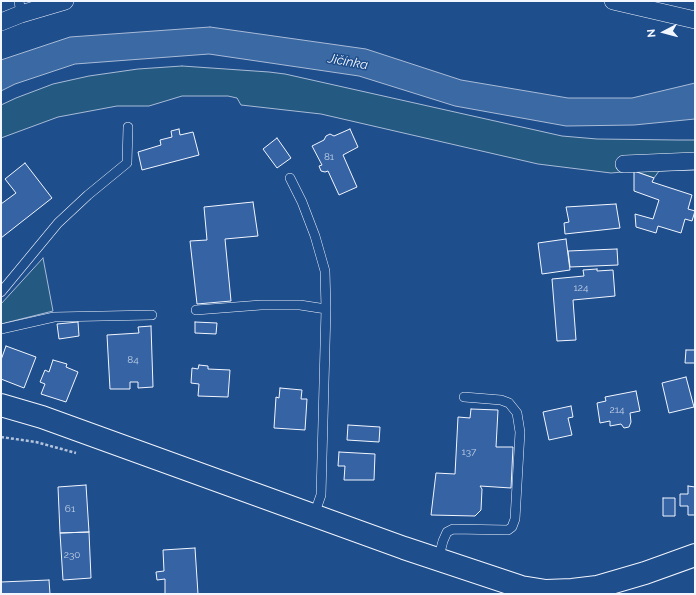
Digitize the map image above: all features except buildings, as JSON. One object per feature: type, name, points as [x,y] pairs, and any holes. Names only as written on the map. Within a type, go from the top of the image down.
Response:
[{"type":"main road","points":[[1,405],[42,417],[438,560],[521,587],[553,590],[572,590],[597,587],[621,581],[695,555]]},
{"type":"street","points":[[1,22],[20,8],[65,1]]},
{"type":"street","points":[[613,1],[695,20]]},
{"type":"street","points":[[624,164],[695,161]]},
{"type":"lane","points":[[1,292],[58,223],[88,195],[127,163],[128,127]]},
{"type":"lane","points":[[290,178],[302,202],[315,236],[325,271],[326,309],[320,495],[314,515]]},
{"type":"lane","points":[[196,310],[261,305],[300,305],[326,309]]},
{"type":"lane","points":[[1,328],[54,316],[152,315]]},
{"type":"lane","points":[[438,560],[447,532],[453,529],[508,530],[512,527],[515,519],[520,432],[517,413],[509,404],[501,400],[464,397]]},
{"type":"shaded area","points":[[182,66],[285,74],[562,136],[597,139],[695,140],[695,170],[659,171],[654,178],[634,171],[611,173],[538,164],[321,114],[241,105],[237,98],[228,96],[182,96],[149,106],[117,106],[58,117],[1,138],[1,105],[16,98],[53,84],[89,76],[138,69]]},
{"type":"shaded area","points":[[43,258],[53,311],[1,324],[1,304]]},
{"type":"water","name":"Jičínka","points":[[210,27],[366,49],[461,80],[568,98],[632,98],[695,83],[695,119],[634,125],[566,126],[455,106],[359,76],[209,54],[75,64],[15,84],[1,91],[1,60],[70,37]]}]
